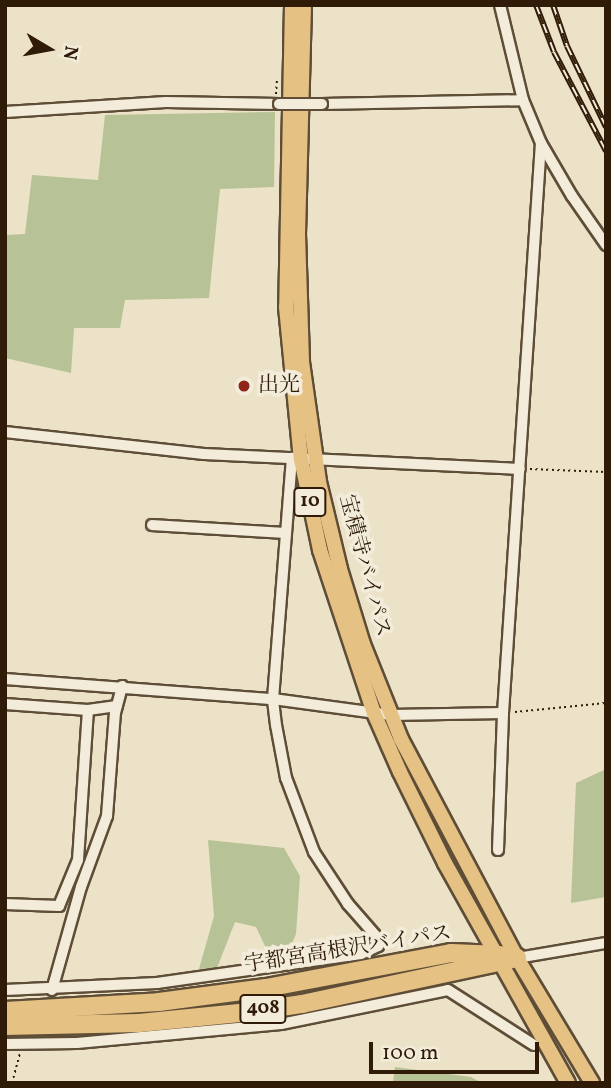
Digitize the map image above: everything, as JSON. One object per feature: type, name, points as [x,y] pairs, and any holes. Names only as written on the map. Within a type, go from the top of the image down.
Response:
[{"type":"highway","name":"宇都宮高根沢バイパス","points":[[5,1011],[159,1002],[266,988],[451,953],[504,958]]},
{"type":"highway","name":"宇都宮高根沢バイパス","points":[[5,1026],[139,1023],[249,1012],[302,1004],[504,958]]},
{"type":"main road","name":"宝積寺バイパス","points":[[292,5],[286,307],[290,376],[320,550],[374,713],[445,863],[504,958],[592,1083]]},
{"type":"main road","name":"宝積寺バイパス","points":[[304,5],[299,285],[303,459],[363,644],[391,715],[459,851],[504,958],[568,1083]]},
{"type":"street","points":[[500,5],[523,100],[541,143],[572,196],[606,245]]},
{"type":"street","points":[[5,112],[166,102],[278,101],[322,104],[523,100]]},
{"type":"street","points":[[498,850],[503,713],[541,143]]},
{"type":"street","points":[[5,432],[204,454],[520,469]]},
{"type":"street","points":[[5,990],[52,990],[157,983],[361,954],[378,946],[376,936],[348,904],[314,852],[305,831],[286,778],[273,699],[285,533],[303,459]]},
{"type":"street","points":[[152,525],[285,533]]},
{"type":"street","points":[[5,679],[273,699],[391,715],[503,713]]},
{"type":"street","points":[[52,990],[81,887],[107,816],[117,706],[122,687]]},
{"type":"street","points":[[5,704],[88,710],[117,706]]},
{"type":"street","points":[[5,904],[54,908],[59,906],[78,860],[88,710]]},
{"type":"street","points":[[504,958],[606,943]]},
{"type":"street","points":[[157,983],[159,1002]]},
{"type":"street","points":[[5,1044],[77,1043],[281,1024],[448,990],[534,1045]]},
{"type":"path","points":[[277,80],[278,101]]},
{"type":"path","points":[[520,469],[606,472]]},
{"type":"path","points":[[503,713],[606,703]]},
{"type":"path","points":[[12,1083],[24,1044]]},
{"type":"green space","points":[[275,112],[274,187],[220,189],[209,298],[125,300],[120,328],[74,328],[71,373],[5,358],[5,235],[25,234],[32,175],[98,180],[105,115]]},
{"type":"green space","points":[[606,769],[606,897],[571,903],[576,783]]},
{"type":"green space","points":[[208,840],[284,848],[300,876],[296,934],[286,957],[265,946],[256,927],[235,922],[217,968],[199,969],[214,916]]},
{"type":"green space","points":[[395,1067],[471,1077],[482,1083],[393,1083]]},
{"type":"railway","points":[[536,5],[554,52],[606,151]]},
{"type":"railway","points":[[553,5],[567,46],[606,127]]},
{"type":"place","name":"出光","points":[[244,386]]}]
